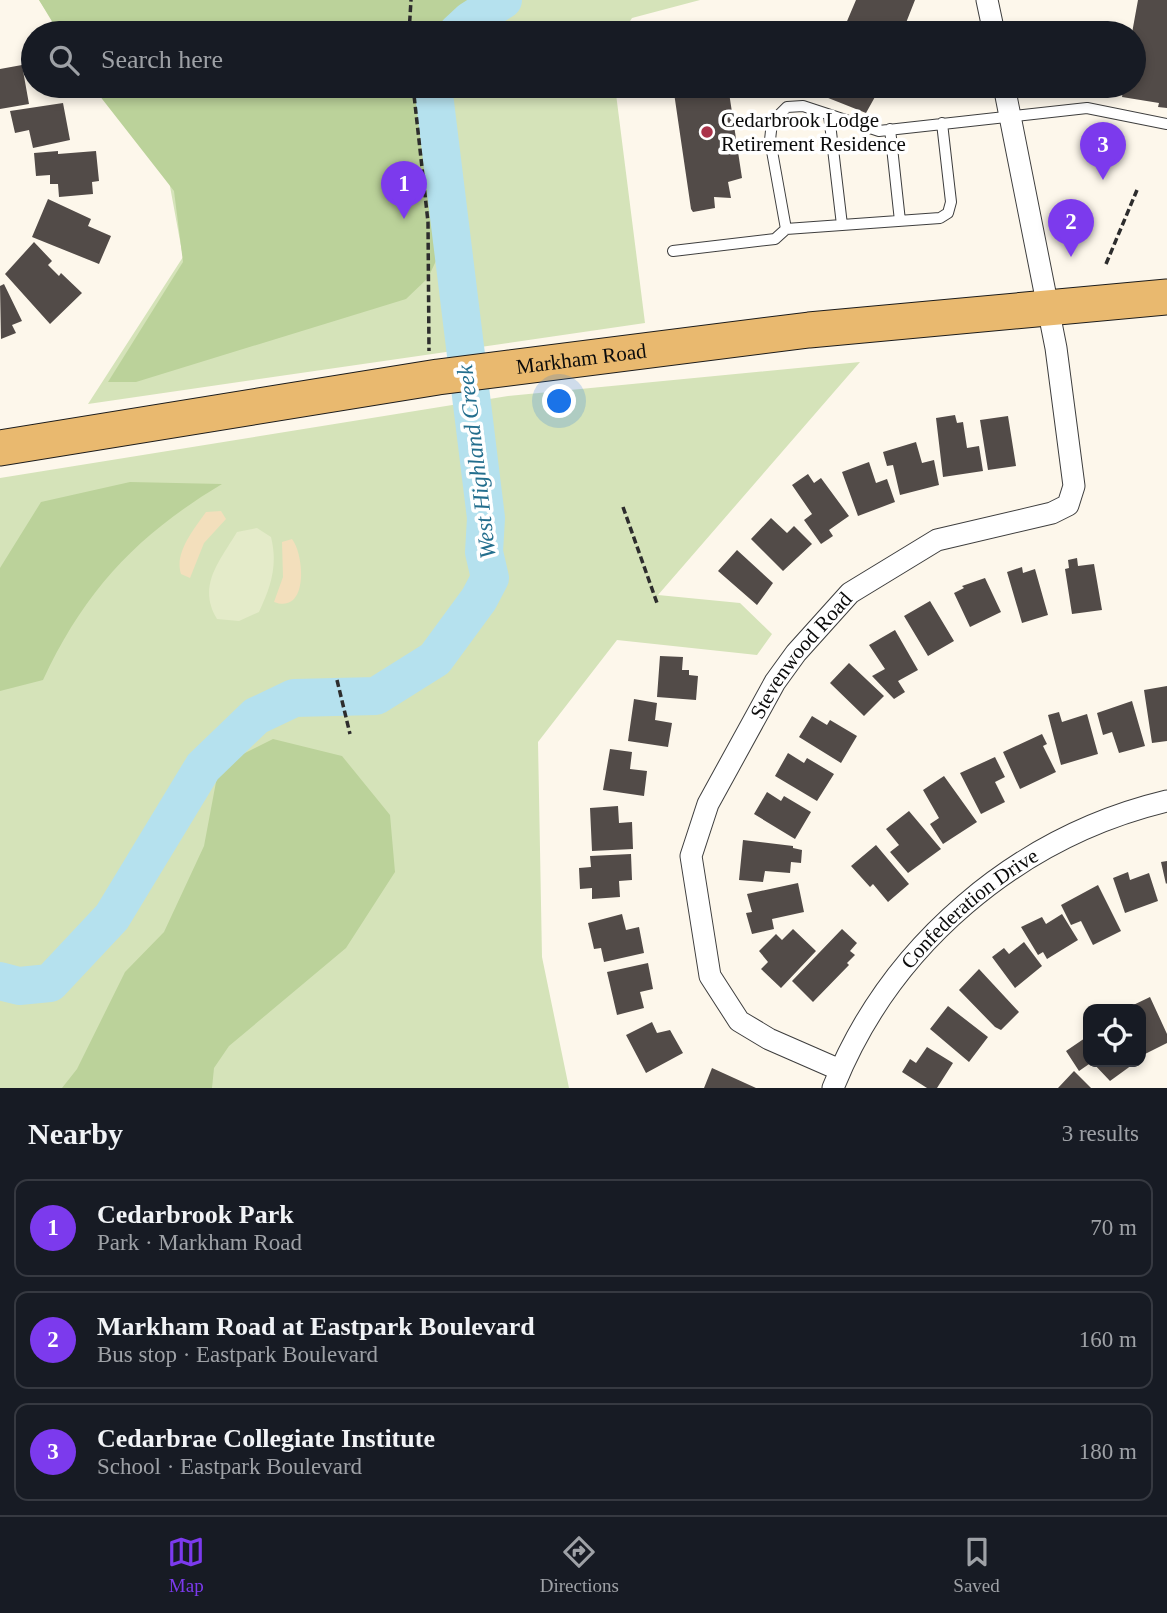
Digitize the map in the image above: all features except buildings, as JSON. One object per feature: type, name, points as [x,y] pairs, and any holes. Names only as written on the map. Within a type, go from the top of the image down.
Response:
[{"type":"main road","name":"Markham Road","points":[[0,448],[433,365],[521,368],[809,330],[1167,297]]},
{"type":"street","points":[[987,0],[991,21]]},
{"type":"street","points":[[1006,98],[1047,308]]},
{"type":"street","name":"Stevenwood Road","points":[[836,1079],[739,1021],[710,976],[692,874],[691,856],[697,833],[708,804],[775,682],[796,653],[850,593],[937,540],[964,531],[1052,513],[1068,505],[1074,486],[1056,348],[1047,308]]},
{"type":"street","name":"Confederation Drive","points":[[836,1079],[874,1009],[915,953],[978,892],[1061,841],[1103,821],[1167,801]]},
{"type":"lane","points":[[786,229],[770,140],[772,122],[787,107],[803,106],[870,130],[1087,108],[1167,124]]},
{"type":"lane","points":[[829,116],[842,225]]},
{"type":"lane","points":[[673,251],[775,239],[786,229],[940,218],[948,213],[951,202],[942,123]]},
{"type":"lane","points":[[890,130],[900,221]]},
{"type":"path","points":[[410,21],[411,0]]},
{"type":"path","points":[[415,98],[428,222],[433,365]]},
{"type":"path","points":[[1107,264],[1137,190]]},
{"type":"path","points":[[623,507],[657,603]]},
{"type":"path","points":[[337,680],[350,733]]},
{"type":"green space","points":[[39,0],[700,0],[632,18],[630,21],[53,21]]},
{"type":"green space","points":[[39,0],[490,0],[474,21],[52,21]]},
{"type":"green space","points":[[101,98],[453,98],[447,237],[428,278],[406,299],[136,382],[108,382],[183,262],[174,191]]},
{"type":"green space","points":[[106,98],[617,98],[645,323],[88,404],[183,257],[169,181]]},
{"type":"green space","points":[[860,362],[658,595],[740,603],[772,634],[757,655],[617,640],[538,742],[542,957],[569,1088],[0,1088],[0,478],[508,396]]},
{"type":"green space","points":[[130,482],[222,484],[164,523],[116,567],[77,619],[43,680],[0,691],[0,568],[41,502]]},
{"type":"green space","points":[[257,528],[271,537],[274,557],[270,584],[259,612],[239,621],[217,619],[209,596],[217,564],[237,532]]},
{"type":"green space","points":[[273,739],[342,756],[390,815],[395,872],[346,948],[229,1046],[214,1068],[212,1088],[62,1088],[77,1069],[125,972],[164,932],[204,846],[219,766]]},
{"type":"sand","points":[[221,511],[226,519],[204,543],[190,578],[181,574],[180,558],[191,534],[206,512]]},
{"type":"sand","points":[[292,539],[299,558],[301,582],[293,600],[285,604],[274,602],[283,577],[282,542]]},
{"type":"waterway","name":"West Highland Creek","points":[[470,21],[503,0]]},
{"type":"waterway","name":"West Highland Creek","points":[[0,981],[19,986],[50,983],[112,917],[203,767],[256,716],[294,698],[376,696],[435,659],[479,599],[490,578],[484,552],[486,518],[434,98]]},
{"type":"place","name":"Cedarbrook Lodge Retirement Residence","points":[[707,132]]},
{"type":"place","name":"Cedarbrae Collegiate Institute","points":[[1103,180]]},
{"type":"place","name":"Cedarbrook Park","points":[[404,219]]},
{"type":"place","name":"Markham Road at Eastpark Boulevard","points":[[1071,257]]}]
